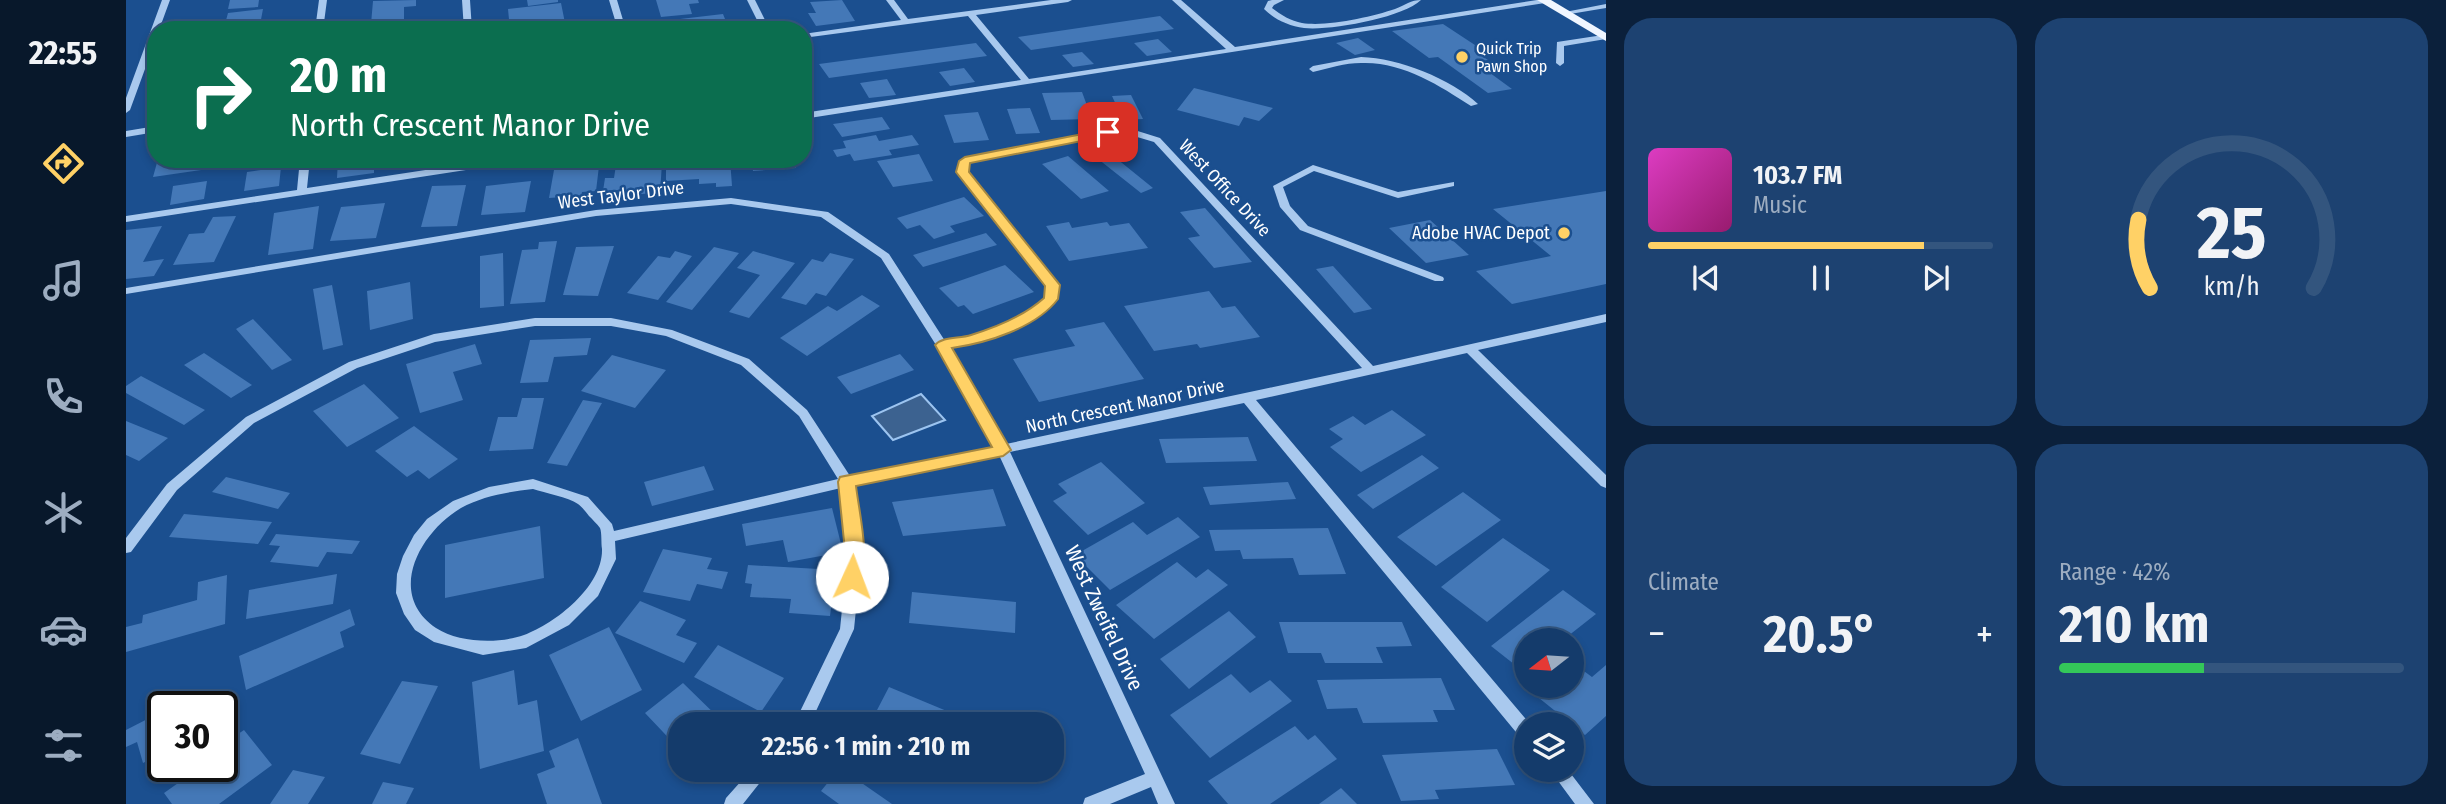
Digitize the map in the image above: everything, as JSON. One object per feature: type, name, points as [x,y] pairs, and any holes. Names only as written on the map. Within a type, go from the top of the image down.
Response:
[{"type":"main road","points":[[1544,1],[1605,38]]},
{"type":"street","points":[[158,21],[166,0]]},
{"type":"street","points":[[320,21],[323,0]]},
{"type":"street","points":[[466,0],[467,21]]},
{"type":"street","points":[[613,0],[619,21]]},
{"type":"street","points":[[751,0],[762,21]]},
{"type":"street","points":[[890,0],[906,22]]},
{"type":"street","points":[[812,35],[1068,0]]},
{"type":"street","points":[[1176,0],[1233,50]]},
{"type":"street","points":[[1280,0],[1271,4],[1268,9],[1276,17],[1308,26],[1395,14],[1413,6],[1418,0]]},
{"type":"street","points":[[812,115],[1544,1]]},
{"type":"street","points":[[1564,13],[1606,6]]},
{"type":"street","points":[[970,13],[1027,81]]},
{"type":"street","points":[[1560,62],[1560,44],[1605,38]]},
{"type":"street","points":[[126,110],[147,52]]},
{"type":"street","points":[[1313,69],[1365,59],[1387,63],[1441,82],[1474,104]]},
{"type":"street","points":[[126,134],[147,130]]},
{"type":"street","name":"West Office Drive","points":[[942,345],[973,340],[1034,315],[1051,299],[1052,285],[962,172],[965,161],[1108,132],[1128,131],[1157,140],[1370,370]]},
{"type":"street","points":[[1439,279],[1304,228],[1285,207],[1278,186],[1313,167],[1398,195],[1451,184]]},
{"type":"street","points":[[302,192],[304,168]]},
{"type":"street","points":[[126,219],[459,168]]},
{"type":"street","name":"West Taylor Drive","points":[[126,291],[596,214],[731,201],[824,214],[885,256],[942,345],[1003,450]]},
{"type":"street","name":"North Crescent Manor Drive","points":[[610,537],[846,482],[1247,398],[1606,318]]},
{"type":"street","points":[[126,548],[172,486],[250,420],[353,365],[434,338],[535,322],[611,322],[668,333],[745,362],[803,413],[846,482],[855,551],[848,629],[808,712]]},
{"type":"street","points":[[1469,348],[1606,483]]},
{"type":"street","points":[[1247,398],[1514,718]]},
{"type":"street","name":"West Zweifel Drive","points":[[1003,450],[1167,804]]},
{"type":"street","points":[[533,484],[560,488],[584,499],[601,515],[610,537],[610,559],[601,583],[584,606],[560,625],[530,639],[498,647],[457,644],[439,638],[418,623],[405,603],[402,579],[408,554],[424,531],[446,511],[473,496],[503,486],[533,484]]},
{"type":"street","points":[[1091,804],[1154,778]]},
{"type":"street","points":[[732,804],[751,782]]},
{"type":"street","points":[[1568,782],[1587,804]]},
{"type":"water","points":[[921,394],[945,420],[893,440],[872,416]]},
{"type":"building","points":[[230,0],[259,0],[258,7],[228,9]]},
{"type":"building","points":[[416,0],[416,6],[404,7],[404,20],[371,21],[373,1]]},
{"type":"building","points":[[527,0],[558,0],[558,2],[528,6]]},
{"type":"building","points":[[656,0],[698,0],[699,3],[689,4],[692,14],[661,17]]},
{"type":"building","points":[[842,0],[855,21],[816,26],[808,13],[816,13],[810,2]]},
{"type":"building","points":[[561,3],[565,21],[509,21],[508,9]]},
{"type":"building","points":[[263,9],[261,21],[226,21],[228,13]]},
{"type":"building","points":[[723,14],[726,21],[663,21]]},
{"type":"building","points":[[1160,16],[1174,29],[1031,50],[1018,37]]},
{"type":"building","name":"Quick Trip Pawn Shop","points":[[1443,24],[1481,49],[1474,51],[1488,60],[1475,62],[1512,89],[1488,93],[1438,57],[1429,58],[1392,31]]},
{"type":"building","points":[[1358,38],[1375,50],[1355,55],[1336,43]]},
{"type":"building","points":[[1158,39],[1172,52],[1147,56],[1134,43]]},
{"type":"building","points":[[976,43],[987,56],[829,78],[819,64]]},
{"type":"building","points":[[1082,52],[1094,64],[1073,67],[1062,55]]},
{"type":"building","points":[[964,68],[975,82],[950,86],[939,72]]},
{"type":"building","points":[[887,79],[896,95],[869,98],[860,83]]},
{"type":"building","points":[[1194,88],[1273,108],[1259,121],[1244,117],[1239,126],[1177,110]]},
{"type":"building","points":[[1082,92],[1092,119],[1051,120],[1042,93]]},
{"type":"building","points":[[1131,95],[1143,119],[1123,120],[1112,96]]},
{"type":"building","points":[[1030,108],[1040,133],[1016,134],[1007,109]]},
{"type":"building","points":[[978,112],[989,140],[954,143],[944,115]]},
{"type":"building","points":[[882,117],[890,129],[842,137],[833,124]]},
{"type":"building","points":[[876,135],[879,141],[912,135],[919,145],[889,150],[892,155],[854,161],[850,154],[837,157],[833,150],[846,148],[843,141]]},
{"type":"building","points":[[1106,150],[1153,188],[1141,193],[1093,155]]},
{"type":"building","points":[[919,154],[933,181],[893,187],[877,161]]},
{"type":"building","points":[[1068,156],[1109,191],[1081,199],[1042,164]]},
{"type":"building","points":[[156,168],[214,168],[153,177]]},
{"type":"building","points":[[281,168],[279,186],[244,191],[247,172]]},
{"type":"building","points":[[338,168],[374,168],[374,173],[337,178]]},
{"type":"building","points":[[599,168],[596,191],[582,192],[580,204],[561,205],[562,197],[549,198],[554,170]]},
{"type":"building","points":[[616,168],[662,168],[660,193],[619,195],[620,190],[603,191],[605,178],[614,178]]},
{"type":"building","points":[[666,168],[731,168],[732,186],[699,184],[699,179],[666,181]]},
{"type":"building","points":[[752,168],[796,168],[753,171]]},
{"type":"building","points":[[207,181],[204,199],[170,205],[173,186]]},
{"type":"building","points":[[531,181],[525,212],[481,215],[486,186]]},
{"type":"building","points":[[466,185],[457,226],[421,227],[432,186]]},
{"type":"building","name":"Adobe HVAC Depot","points":[[1606,191],[1606,284],[1512,304],[1476,271],[1551,256],[1493,209]]},
{"type":"building","points":[[964,197],[984,216],[950,226],[955,232],[934,239],[920,225],[907,229],[897,218]]},
{"type":"building","points":[[385,203],[376,238],[330,241],[341,207]]},
{"type":"building","points":[[319,206],[313,249],[268,255],[274,213]]},
{"type":"building","points":[[1205,208],[1252,262],[1214,268],[1188,238],[1200,236],[1180,212]]},
{"type":"building","points":[[236,216],[214,262],[173,265],[189,234],[204,233],[213,217]]},
{"type":"building","points":[[1430,220],[1469,255],[1426,263],[1389,228]]},
{"type":"building","points":[[1069,222],[1072,228],[1107,222],[1110,226],[1129,223],[1148,248],[1069,261],[1046,226]]},
{"type":"building","points":[[162,226],[143,262],[164,259],[154,276],[126,279],[126,230]]},
{"type":"building","points":[[986,233],[997,245],[923,267],[913,255]]},
{"type":"building","points":[[557,241],[545,302],[510,304],[522,250],[538,249],[539,242]]},
{"type":"building","points":[[614,246],[598,296],[563,295],[576,247]]},
{"type":"building","points":[[714,247],[739,253],[692,310],[666,302]]},
{"type":"building","points":[[675,251],[692,256],[658,300],[627,293],[658,256],[670,258]]},
{"type":"building","points":[[753,251],[795,263],[749,318],[729,312],[760,275],[737,268]]},
{"type":"building","points":[[503,253],[504,306],[480,308],[480,256]]},
{"type":"building","points":[[830,253],[854,259],[826,296],[816,293],[806,305],[781,298],[812,259],[823,262]]},
{"type":"building","points":[[1005,265],[1034,292],[973,314],[964,305],[958,307],[939,288]]},
{"type":"building","points":[[1333,266],[1372,309],[1354,313],[1316,269]]},
{"type":"building","points":[[410,282],[413,319],[370,330],[367,291]]},
{"type":"building","points":[[332,285],[343,345],[323,350],[313,289]]},
{"type":"building","points":[[1209,291],[1222,308],[1235,306],[1260,337],[1200,348],[1197,344],[1154,351],[1124,306]]},
{"type":"building","points":[[862,295],[880,306],[807,356],[780,338],[828,306],[837,311]]},
{"type":"building","points":[[253,319],[292,360],[272,370],[236,329]]},
{"type":"building","points":[[1104,322],[1144,379],[1039,402],[1013,359],[1075,346],[1065,330]]},
{"type":"building","points":[[591,338],[587,355],[554,357],[548,382],[520,383],[530,340]]},
{"type":"building","points":[[475,344],[482,364],[453,372],[463,400],[420,413],[406,364]]},
{"type":"building","points":[[204,353],[252,385],[231,398],[184,365]]},
{"type":"building","points":[[900,354],[914,370],[851,394],[837,377]]},
{"type":"building","points":[[612,355],[666,370],[635,408],[581,391]]},
{"type":"building","points":[[141,376],[205,410],[184,425],[126,393],[126,386]]},
{"type":"building","points":[[364,384],[399,418],[347,447],[313,411]]},
{"type":"building","points":[[522,398],[544,398],[533,449],[489,451],[498,417],[517,417]]},
{"type":"building","points":[[583,400],[602,403],[567,466],[547,463]]},
{"type":"building","points":[[1392,410],[1426,435],[1361,472],[1330,447],[1343,439],[1329,429],[1353,416],[1365,425]]},
{"type":"building","points":[[126,421],[168,438],[139,461],[126,455]]},
{"type":"building","points":[[414,426],[458,459],[429,479],[418,470],[407,477],[375,451]]},
{"type":"building","points":[[1248,437],[1257,461],[1166,463],[1159,439]]},
{"type":"building","points":[[1422,455],[1439,468],[1373,509],[1357,495]]},
{"type":"building","points":[[1101,462],[1145,503],[1088,535],[1053,501],[1067,493],[1058,484]]},
{"type":"building","points":[[704,466],[714,490],[652,506],[644,482]]},
{"type":"building","points":[[226,477],[290,493],[278,509],[212,492]]},
{"type":"building","points":[[1288,482],[1296,499],[1210,505],[1203,487]]},
{"type":"building","points":[[993,489],[1006,526],[903,536],[892,502]]},
{"type":"building","points":[[1463,492],[1501,520],[1436,566],[1397,537]]},
{"type":"building","points":[[832,508],[843,552],[788,562],[783,540],[746,546],[742,524]]},
{"type":"building","points":[[184,514],[272,522],[258,544],[169,537]]},
{"type":"building","points":[[1178,517],[1200,537],[1110,590],[1075,555],[1133,522],[1147,535]]},
{"type":"building","points":[[540,526],[544,578],[445,598],[445,545]]},
{"type":"building","points":[[1328,528],[1346,574],[1299,575],[1293,558],[1243,559],[1240,550],[1215,551],[1209,530]]},
{"type":"building","points":[[276,534],[360,541],[352,554],[327,552],[318,567],[270,562],[280,546],[269,545]]},
{"type":"building","points":[[1503,538],[1550,570],[1487,622],[1441,587]]},
{"type":"building","points":[[663,549],[712,558],[707,569],[728,572],[722,589],[697,584],[690,601],[643,592]]},
{"type":"building","points":[[1177,562],[1196,578],[1208,569],[1228,585],[1154,639],[1116,605]]},
{"type":"building","points":[[748,565],[836,570],[830,616],[789,613],[791,599],[750,597],[752,584],[745,583]]},
{"type":"building","points":[[337,574],[333,604],[246,619],[249,590]]},
{"type":"building","points":[[227,575],[225,624],[126,652],[126,627],[142,623],[143,615],[197,600],[198,582]]},
{"type":"building","points":[[1563,590],[1596,614],[1578,628],[1514,628]]},
{"type":"building","points":[[912,592],[1016,602],[1015,633],[909,623]]},
{"type":"building","points":[[640,601],[686,620],[676,635],[697,643],[684,663],[615,633]]},
{"type":"building","points":[[350,609],[355,625],[340,632],[344,647],[246,690],[239,656]]},
{"type":"building","points":[[1229,611],[1256,637],[1189,689],[1160,659]]},
{"type":"building","points":[[1279,622],[1402,622],[1412,646],[1376,647],[1383,663],[1325,663],[1321,653],[1288,653]]},
{"type":"building","points":[[609,627],[642,690],[581,721],[549,655]]},
{"type":"building","points":[[1514,628],[1514,664],[1491,646]]},
{"type":"building","points":[[718,645],[784,678],[761,712],[694,677]]},
{"type":"building","points":[[1606,665],[1606,716],[1585,735],[1584,712],[1556,712],[1539,698],[1584,698],[1584,671],[1592,677]]},
{"type":"building","points":[[514,670],[518,705],[537,700],[544,751],[480,769],[472,682]]},
{"type":"building","points":[[1231,674],[1250,693],[1270,680],[1292,701],[1210,758],[1170,715]]},
{"type":"building","points":[[1441,678],[1455,710],[1433,710],[1438,722],[1363,723],[1357,708],[1327,709],[1317,680]]},
{"type":"building","points":[[402,681],[438,686],[400,764],[360,754]]},
{"type":"building","points":[[683,683],[713,712],[668,712],[668,737],[645,713]]},
{"type":"building","points":[[889,687],[949,712],[876,712]]},
{"type":"building","points":[[147,719],[147,761],[143,763],[137,742],[126,747],[126,730]]},
{"type":"building","points":[[1295,726],[1308,740],[1315,735],[1337,759],[1270,804],[1228,804],[1208,781]]},
{"type":"building","points":[[244,730],[272,765],[219,804],[172,804],[164,793],[180,782],[238,782],[238,734]]},
{"type":"building","points":[[578,738],[602,804],[547,804],[537,774],[555,767],[549,751]]},
{"type":"building","points":[[1497,749],[1515,785],[1435,790],[1439,799],[1401,801],[1382,755]]},
{"type":"building","points":[[293,770],[325,777],[308,804],[270,804]]},
{"type":"building","points":[[383,782],[414,788],[406,804],[372,804]]},
{"type":"building","points":[[828,782],[860,782],[892,804],[839,804],[821,791]]},
{"type":"building","points":[[1341,788],[1357,804],[1319,804]]},
{"type":"place","name":"Quick Trip Pawn Shop","points":[[1462,57]]},
{"type":"place","name":"Adobe HVAC Depot","points":[[1564,233]]},
{"type":"route","points":[[852,577],[855,551],[846,482],[1003,450],[942,345],[973,340],[1034,315],[1051,299],[1052,285],[962,172],[965,161],[1108,132]]}]
